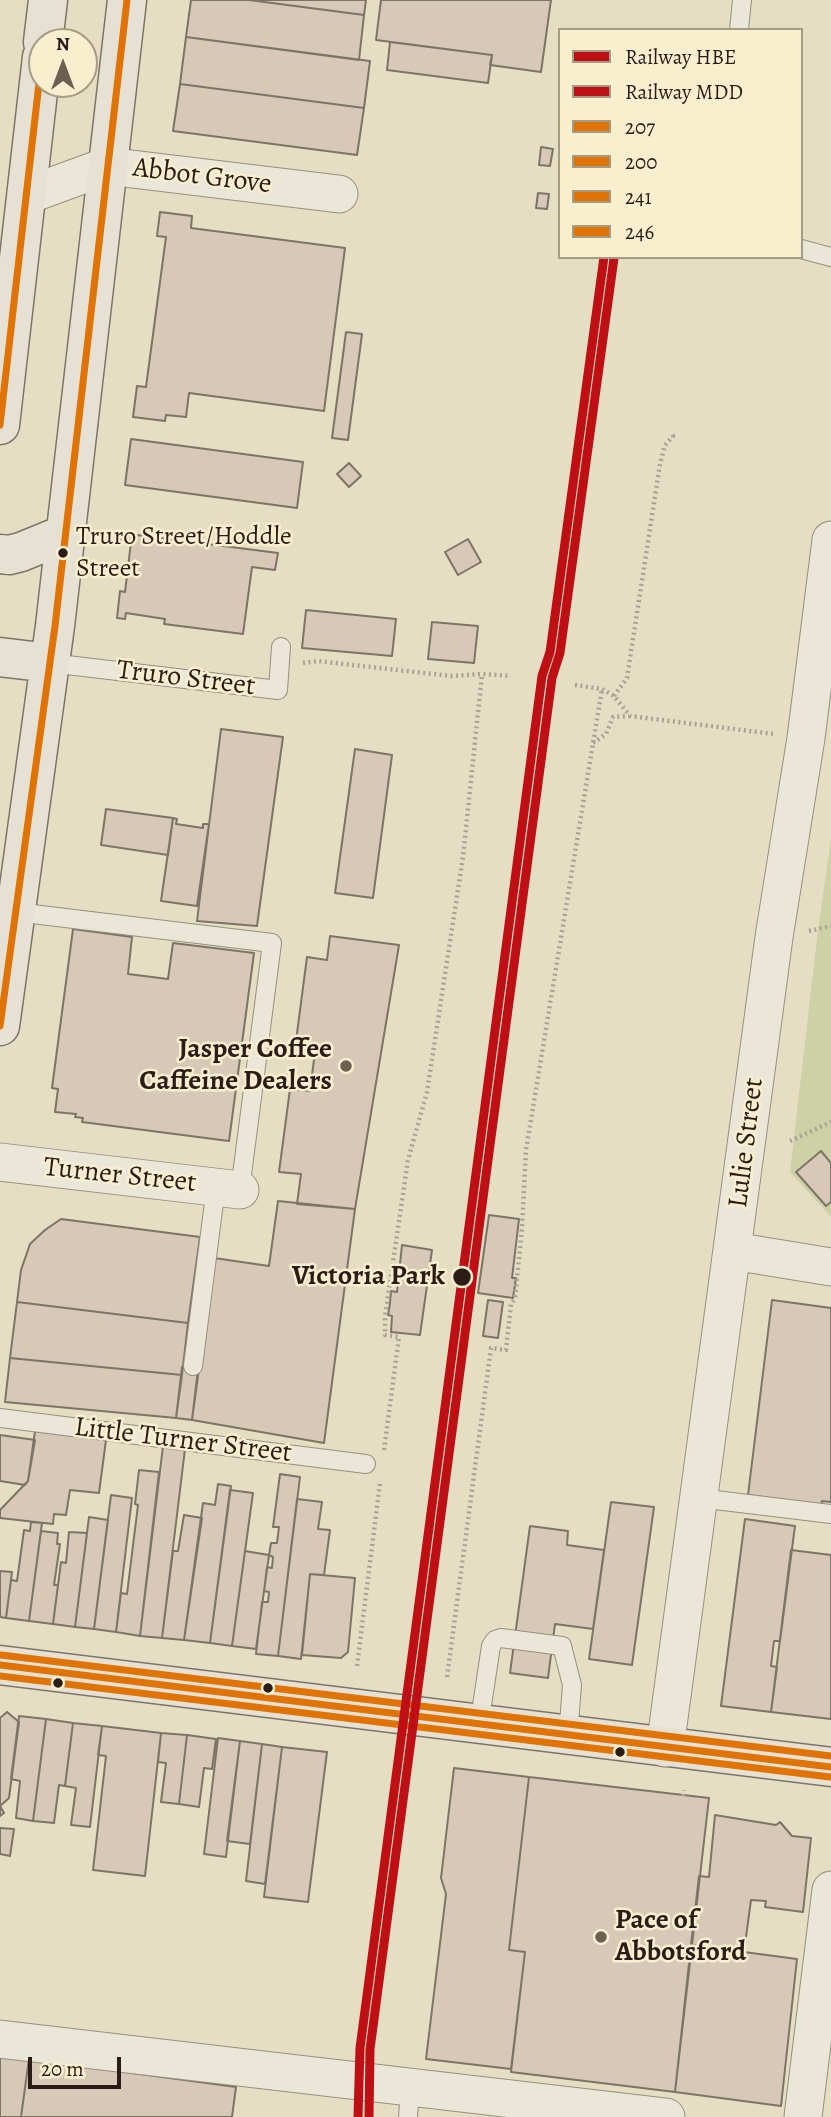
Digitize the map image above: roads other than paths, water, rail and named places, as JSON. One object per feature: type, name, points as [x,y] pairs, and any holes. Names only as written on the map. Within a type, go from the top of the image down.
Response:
[{"type":"main road","points":[[45,28],[48,0]]},
{"type":"main road","points":[[0,1026],[50,663],[127,0]]},
{"type":"main road","points":[[0,425],[7,297],[28,195],[38,98]]},
{"type":"main road","points":[[0,554],[22,552],[65,534]]},
{"type":"main road","points":[[0,657],[50,663]]},
{"type":"main road","points":[[0,1665],[831,1767]]},
{"type":"street","name":"Abbot Grove","points":[[28,195],[107,166],[339,194]]},
{"type":"street","name":"Lulie Street","points":[[665,1748],[774,937],[806,738],[831,540]]},
{"type":"street","name":"Turner Street","points":[[0,1163],[228,1188]]},
{"type":"street","points":[[733,1251],[831,1267]]},
{"type":"street","points":[[803,2117],[826,1970],[831,1890]]},
{"type":"street","points":[[0,2039],[409,2103],[666,2117]]},
{"type":"lane","points":[[739,28],[742,0]]},
{"type":"lane","points":[[803,250],[831,257]]},
{"type":"lane","name":"Truro Street","points":[[50,663],[278,690],[281,647]]},
{"type":"lane","points":[[16,912],[272,943],[193,1366]]},
{"type":"lane","name":"Little Turner Street","points":[[0,1418],[366,1464]]},
{"type":"lane","points":[[699,1497],[831,1514]]},
{"type":"lane","points":[[479,1725],[491,1646],[495,1640],[501,1638],[562,1646],[572,1685],[568,1736]]},
{"type":"rail line","name":"HBE","points":[[358,2117],[360,2048],[542,676],[550,652],[604,259]]},
{"type":"rail line","name":"MDD","points":[[369,2117],[370,2049],[552,678],[560,653],[614,259]]},
{"type":"place","name":"Truro Street/Hoddle Street","points":[[63,553]]},
{"type":"place","name":"Jasper Coffee Caffeine Dealers","points":[[346,1066]]},
{"type":"place","name":"Victoria Park","points":[[462,1277]]},
{"type":"place","name":"Pace of Abbotsford","points":[[601,1937]]}]
